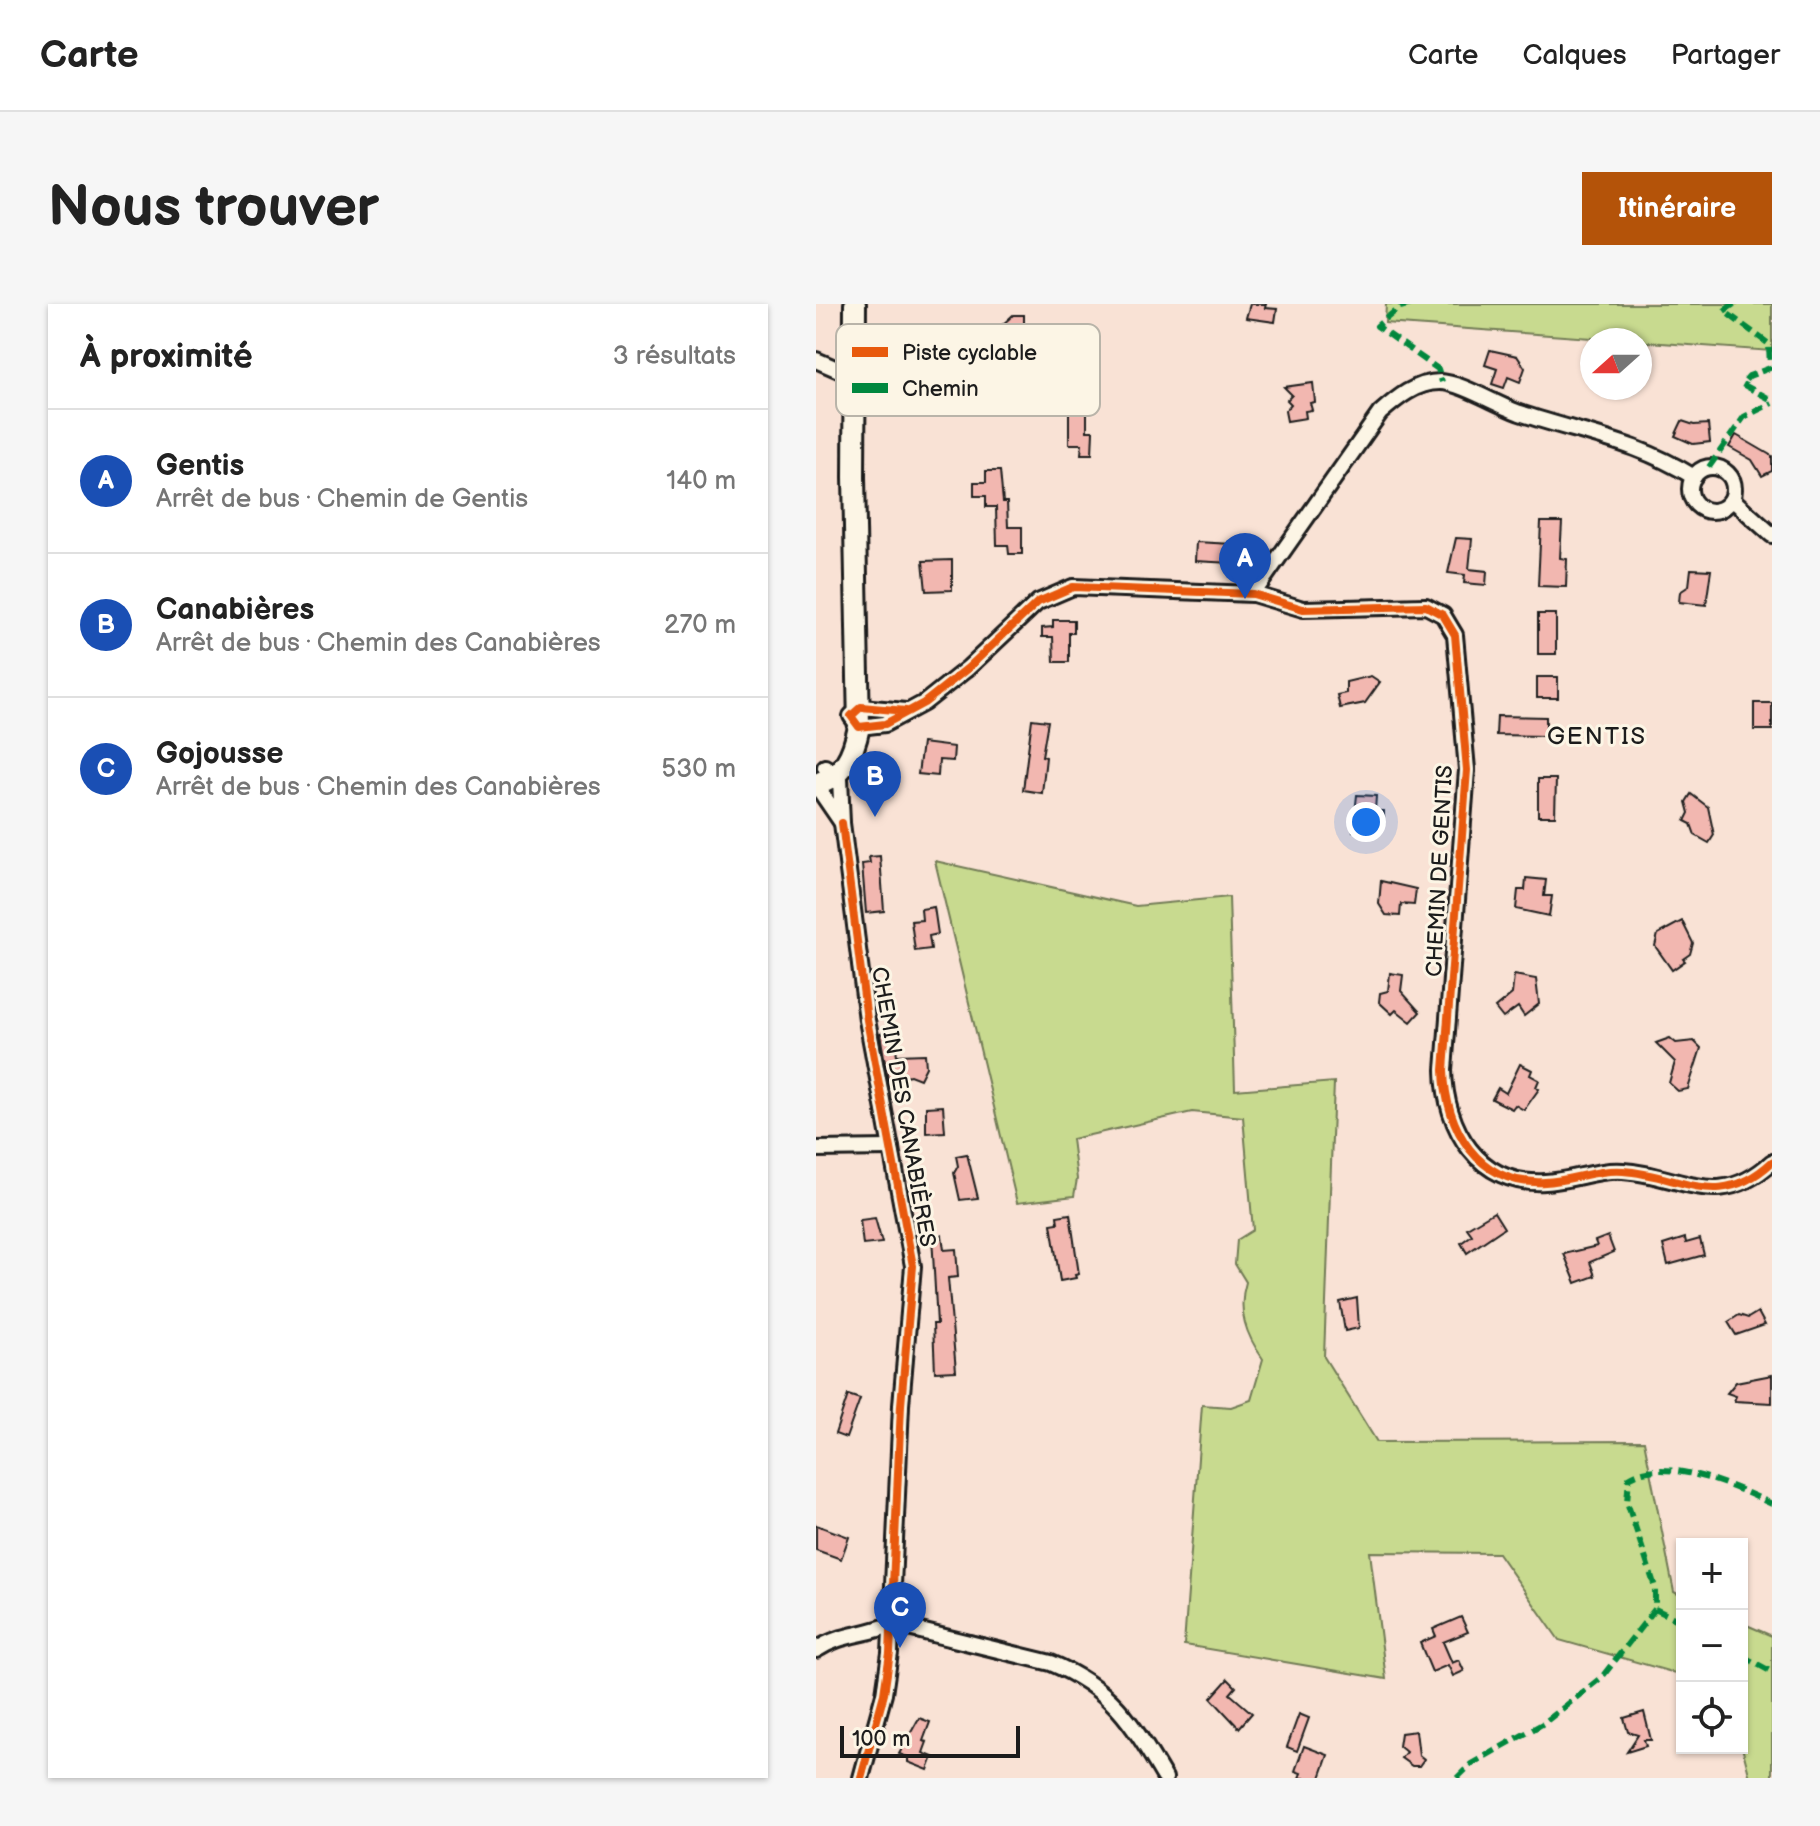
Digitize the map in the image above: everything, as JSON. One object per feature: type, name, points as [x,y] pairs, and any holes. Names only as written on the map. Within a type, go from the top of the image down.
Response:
[{"type":"street","points":[[855,304],[855,324]]},
{"type":"street","points":[[816,360],[836,369]]},
{"type":"street","points":[[1253,594],[1380,413],[1397,399],[1426,384],[1442,382],[1518,412],[1632,444],[1694,477]]},
{"type":"street","points":[[822,776],[857,717],[855,416]]},
{"type":"street","points":[[1709,467],[1718,468],[1733,484],[1732,499],[1718,511],[1707,511],[1695,503],[1690,494],[1694,477],[1709,467]]},
{"type":"street","points":[[1732,499],[1772,535]]},
{"type":"street","name":"CHEMIN DE GENTIS","points":[[857,717],[885,724],[950,685],[1021,616],[1057,592],[1088,586],[1253,594],[1303,609],[1426,606],[1443,615],[1455,635],[1467,770],[1445,1092],[1448,1111],[1466,1146],[1500,1174],[1543,1183],[1622,1171],[1703,1189],[1727,1188],[1745,1182],[1772,1162]]},
{"type":"street","name":"CHEMIN DES CANABIÈRES","points":[[822,776],[842,823]]},
{"type":"street","name":"CHEMIN DES CANABIÈRES","points":[[822,776],[841,787],[842,823],[867,1020],[913,1266],[901,1405],[890,1653],[884,1694],[861,1778]]},
{"type":"street","points":[[816,1149],[891,1148]]},
{"type":"street","points":[[816,1650],[838,1637],[866,1634],[892,1624],[1051,1663],[1095,1685],[1122,1710],[1165,1778]]},
{"type":"street","points":[[866,1634],[890,1653]]},
{"type":"green space","points":[[1386,304],[1772,304],[1772,351],[1652,342],[1652,328],[1580,328],[1580,337],[1385,323]]},
{"type":"green space","points":[[935,861],[1136,906],[1229,897],[1235,1090],[1334,1082],[1324,1357],[1377,1442],[1644,1441],[1676,1593],[1676,1673],[1559,1640],[1498,1553],[1370,1552],[1386,1679],[1184,1645],[1202,1405],[1231,1407],[1251,1400],[1263,1359],[1245,1322],[1242,1303],[1246,1282],[1235,1264],[1237,1240],[1253,1230],[1243,1117],[1192,1112],[1072,1139],[1077,1179],[1074,1196],[1017,1203]]},
{"type":"green space","points":[[1748,1626],[1772,1636],[1772,1778],[1750,1778],[1744,1754],[1748,1754]]},
{"type":"building","points":[[1250,304],[1266,304],[1265,308],[1277,309],[1275,322],[1246,318]]},
{"type":"building","points":[[1013,315],[1024,315],[1024,324],[1003,324]]},
{"type":"building","points":[[1490,350],[1517,356],[1525,368],[1520,382],[1508,377],[1504,388],[1492,384],[1497,369],[1485,365]]},
{"type":"building","points":[[1313,383],[1315,402],[1310,403],[1312,410],[1305,411],[1306,418],[1287,421],[1285,411],[1291,404],[1287,400],[1292,395],[1284,387]]},
{"type":"building","points":[[1069,416],[1087,416],[1087,431],[1093,431],[1092,454],[1081,454],[1082,444],[1069,444]]},
{"type":"building","points":[[1682,421],[1694,425],[1708,424],[1710,442],[1693,444],[1675,436]]},
{"type":"building","points":[[1736,435],[1772,456],[1772,471],[1762,476],[1752,460],[1729,447]]},
{"type":"building","points":[[986,471],[1000,471],[1003,502],[1007,502],[1008,527],[1022,527],[1022,554],[1009,554],[1008,545],[997,545],[996,507],[986,507],[986,496],[974,496],[974,482],[986,482]]},
{"type":"building","points":[[1541,522],[1562,522],[1560,558],[1567,559],[1566,587],[1538,586]]},
{"type":"building","points":[[1456,538],[1472,539],[1469,569],[1487,571],[1486,585],[1464,583],[1465,575],[1448,573]]},
{"type":"building","points":[[1196,542],[1232,544],[1231,563],[1195,561]]},
{"type":"building","points":[[952,560],[952,590],[926,591],[923,561]]},
{"type":"building","points":[[1691,569],[1711,570],[1706,605],[1679,602],[1680,592],[1689,586]]},
{"type":"building","points":[[1538,614],[1556,614],[1556,654],[1538,654]]},
{"type":"building","points":[[1053,620],[1074,620],[1074,633],[1069,633],[1069,662],[1054,662],[1053,637],[1042,637],[1042,628],[1053,627]]},
{"type":"building","points":[[1371,676],[1380,682],[1365,703],[1340,708],[1337,695],[1346,693],[1346,682]]},
{"type":"building","points":[[1537,677],[1558,677],[1558,698],[1537,698]]},
{"type":"building","points":[[1754,703],[1772,703],[1772,730],[1754,730]]},
{"type":"building","points":[[1497,716],[1546,717],[1546,736],[1496,735]]},
{"type":"building","points":[[1032,719],[1048,721],[1042,756],[1046,757],[1042,793],[1023,790]]},
{"type":"building","points":[[922,743],[954,747],[953,761],[939,760],[938,776],[918,774]]},
{"type":"building","points":[[1538,779],[1556,779],[1555,816],[1538,816]]},
{"type":"building","points":[[1691,794],[1708,807],[1714,835],[1709,843],[1695,835],[1691,824],[1685,821],[1689,813],[1686,802]]},
{"type":"building","points":[[1357,795],[1376,796],[1375,811],[1384,811],[1384,823],[1365,822],[1365,831],[1353,831]]},
{"type":"building","points":[[880,856],[884,911],[866,913],[862,864],[870,863],[869,857]]},
{"type":"building","points":[[1526,878],[1546,880],[1544,896],[1552,896],[1549,916],[1516,909],[1518,890],[1525,890]]},
{"type":"building","points":[[1381,881],[1416,889],[1414,905],[1401,904],[1400,916],[1386,915],[1379,904]]},
{"type":"building","points":[[934,907],[938,934],[929,936],[931,949],[915,951],[911,921],[922,920],[921,909]]},
{"type":"building","points":[[1682,921],[1693,943],[1690,954],[1683,959],[1685,961],[1672,970],[1655,946],[1658,934]]},
{"type":"building","points":[[1390,973],[1403,975],[1401,991],[1420,1012],[1411,1022],[1396,1010],[1392,1014],[1379,1002],[1380,993],[1388,991]]},
{"type":"building","points":[[1514,975],[1536,979],[1539,1004],[1524,1016],[1518,1007],[1503,1018],[1495,1008],[1512,994]]},
{"type":"building","points":[[893,1031],[897,1055],[925,1054],[926,1067],[920,1079],[910,1075],[888,1080],[880,1034]]},
{"type":"building","points":[[1670,1038],[1676,1043],[1694,1041],[1701,1048],[1688,1089],[1678,1091],[1669,1083],[1675,1062],[1656,1043]]},
{"type":"building","points":[[1520,1064],[1532,1070],[1530,1075],[1539,1080],[1536,1087],[1539,1089],[1524,1110],[1515,1105],[1512,1109],[1492,1099],[1498,1088],[1506,1093]]},
{"type":"building","points":[[943,1106],[945,1132],[926,1133],[926,1107]]},
{"type":"building","points":[[967,1154],[978,1198],[960,1200],[954,1173],[958,1166],[956,1156]]},
{"type":"building","points":[[1494,1212],[1504,1228],[1467,1253],[1461,1243],[1472,1235],[1467,1228]]},
{"type":"building","points":[[1070,1214],[1079,1274],[1075,1275],[1076,1278],[1060,1281],[1051,1224],[1058,1223],[1057,1216]]},
{"type":"building","points":[[875,1218],[882,1243],[863,1245],[860,1220]]},
{"type":"building","points":[[942,1235],[944,1250],[956,1249],[958,1277],[948,1278],[956,1371],[935,1372],[933,1324],[937,1324],[932,1236]]},
{"type":"building","points":[[1608,1236],[1614,1252],[1590,1262],[1595,1276],[1576,1283],[1564,1254],[1597,1246],[1595,1241]]},
{"type":"building","points":[[1685,1238],[1686,1243],[1700,1239],[1704,1255],[1668,1265],[1663,1245]]},
{"type":"building","points":[[1357,1298],[1359,1328],[1345,1331],[1340,1302]]},
{"type":"building","points":[[1758,1312],[1765,1325],[1736,1335],[1728,1322],[1739,1315],[1748,1318]]},
{"type":"building","points":[[1772,1375],[1772,1403],[1734,1401],[1736,1396],[1727,1393],[1736,1382]]},
{"type":"building","points":[[848,1395],[860,1399],[846,1438],[835,1434]]},
{"type":"building","points":[[816,1525],[849,1537],[841,1559],[816,1550]]},
{"type":"building","points":[[1461,1617],[1468,1632],[1443,1642],[1452,1663],[1459,1660],[1464,1671],[1453,1676],[1448,1665],[1432,1672],[1420,1643],[1436,1636],[1433,1629]]},
{"type":"building","points":[[1228,1679],[1236,1687],[1230,1694],[1252,1713],[1239,1728],[1211,1698]]},
{"type":"building","points":[[1644,1712],[1651,1740],[1644,1740],[1646,1746],[1627,1752],[1638,1735],[1628,1732],[1624,1718]]},
{"type":"building","points":[[1299,1714],[1309,1718],[1297,1751],[1287,1747]]},
{"type":"building","points":[[919,1718],[930,1722],[923,1741],[927,1742],[923,1753],[933,1757],[928,1770],[908,1762],[908,1757],[899,1754]]},
{"type":"building","points":[[1416,1731],[1419,1755],[1424,1759],[1419,1766],[1412,1766],[1401,1758],[1406,1752],[1399,1746],[1401,1733]]},
{"type":"building","points":[[1304,1746],[1328,1755],[1320,1778],[1299,1778],[1301,1773],[1295,1771]]},
{"type":"marked path","points":[[1411,304],[1400,307],[1377,326],[1438,369],[1442,382]]},
{"type":"marked path","points":[[1734,304],[1724,311],[1769,344],[1770,368],[1749,376],[1742,384],[1772,400]]},
{"type":"marked path","points":[[1709,467],[1744,417],[1772,403]]},
{"type":"marked path","points":[[1457,1778],[1471,1764],[1544,1723],[1602,1677],[1655,1609],[1655,1587],[1627,1502],[1629,1478],[1661,1470],[1681,1472],[1720,1482],[1772,1504]]},
{"type":"marked path","points":[[1655,1609],[1676,1619]]},
{"type":"marked path","points":[[1748,1659],[1772,1672]]},
{"type":"cycle path","points":[[906,711],[861,707],[851,716],[859,727],[885,724],[924,703],[968,668],[1038,602],[1073,587],[1253,594],[1303,609],[1426,606],[1443,615],[1455,635],[1467,770],[1444,1070],[1451,1113],[1459,1132],[1484,1164],[1521,1181],[1545,1182],[1623,1171],[1717,1188],[1753,1177],[1772,1162]]},
{"type":"cycle path","points":[[842,823],[867,1020],[913,1266],[901,1405],[890,1653],[884,1694],[861,1778]]},
{"type":"place","name":"Gentis","points":[[1245,599]]},
{"type":"place","name":"Canabières","points":[[875,817]]},
{"type":"place","name":"Gojousse","points":[[900,1648]]},
{"type":"district","name":"GENTIS","points":[[1597,736]]}]
